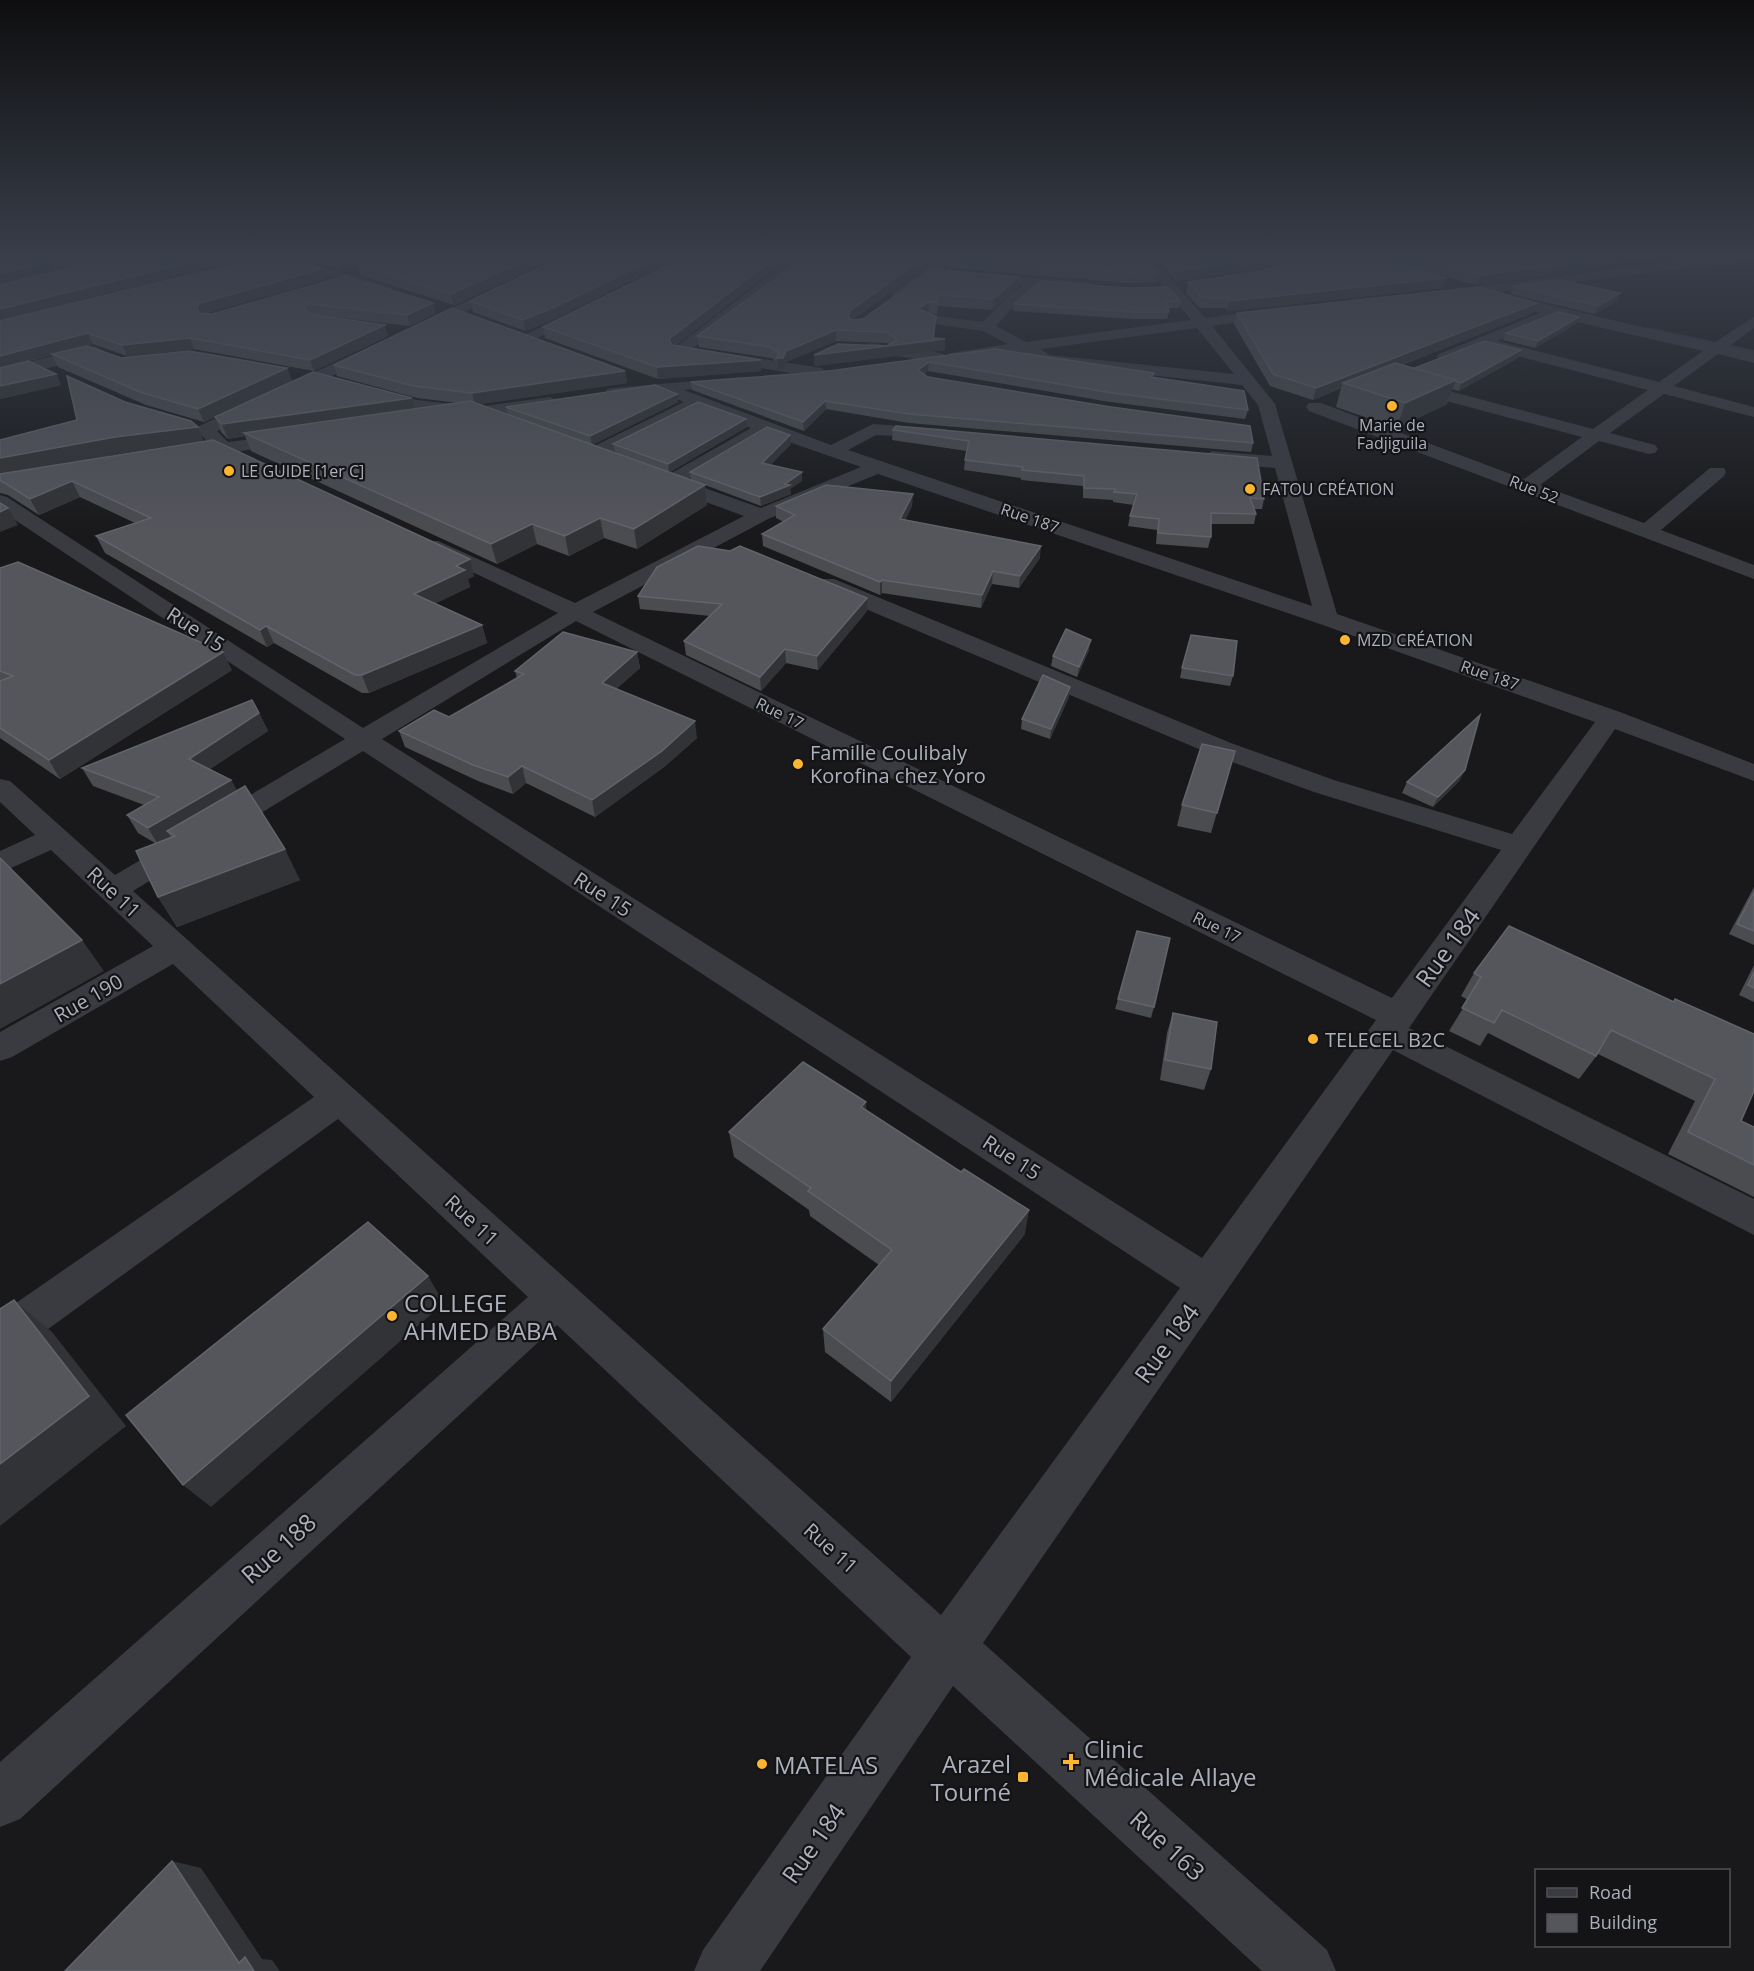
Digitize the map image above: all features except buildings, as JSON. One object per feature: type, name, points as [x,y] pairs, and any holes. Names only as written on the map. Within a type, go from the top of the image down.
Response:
[{"type":"street","points":[[305,437],[224,448],[171,448],[199,428],[319,379],[375,350]]},
{"type":"street","points":[[890,350],[941,358]]},
{"type":"street","points":[[876,366],[1002,350]]},
{"type":"street","points":[[1030,350],[1046,360],[1249,381]]},
{"type":"street","points":[[1224,350],[1249,381],[1291,406],[1335,399]]},
{"type":"street","points":[[1430,363],[1463,350]]},
{"type":"street","points":[[1514,350],[1754,412]]},
{"type":"street","points":[[1526,486],[1714,350]]},
{"type":"street","points":[[1719,350],[1754,358]]},
{"type":"street","points":[[0,374],[94,351],[116,359]]},
{"type":"street","points":[[591,396],[659,386],[827,372],[680,351],[663,362]]},
{"type":"street","points":[[792,368],[818,355]]},
{"type":"street","points":[[35,365],[56,374]]},
{"type":"street","points":[[285,373],[319,379],[416,405],[478,412],[520,427]]},
{"type":"street","name":"Rue 187","points":[[636,375],[697,402],[765,427],[1611,717],[1754,773]]},
{"type":"street","points":[[1397,375],[1649,449]]},
{"type":"street","points":[[409,422],[569,399]]},
{"type":"street","points":[[593,454],[697,402]]},
{"type":"street","points":[[1291,406],[1274,431],[1327,618]]},
{"type":"street","name":"Rue 52","points":[[1291,406],[1526,486],[1754,572]]},
{"type":"street","points":[[670,482],[765,427]]},
{"type":"street","points":[[199,428],[224,448],[267,468]]},
{"type":"street","points":[[833,451],[873,429],[886,428],[962,435]]},
{"type":"street","points":[[1253,429],[1274,431]]},
{"type":"street","points":[[572,446],[615,462]]},
{"type":"street","points":[[1200,456],[1283,463]]},
{"type":"street","points":[[112,890],[575,612],[761,515],[878,467]]},
{"type":"street","points":[[1647,531],[1717,472]]},
{"type":"street","points":[[648,474],[761,515]]},
{"type":"street","name":"Rue 15","points":[[0,501],[363,739],[1208,1284]]},
{"type":"street","name":"Rue 17","points":[[405,532],[575,612],[1392,1024],[1754,1218]]},
{"type":"street","points":[[717,538],[750,552]]},
{"type":"street","points":[[806,575],[1222,749],[1324,786],[1519,846]]},
{"type":"street","name":"Rue 187","points":[[1611,717],[1754,760]]},
{"type":"street","name":"Rue 184","points":[[724,1971],[947,1650],[1611,717]]},
{"type":"street","name":"Rue 11","points":[[0,787],[557,1298],[947,1650]]},
{"type":"street","points":[[0,863],[54,837]]},
{"type":"street","name":"Rue 190","points":[[0,1048],[175,948]]},
{"type":"street","points":[[0,1339],[340,1098]]},
{"type":"street","name":"Rue 188","points":[[0,1799],[557,1298]]},
{"type":"street","name":"Rue 163","points":[[947,1650],[1306,1971]]},
{"type":"waterway","points":[[1745,350],[1754,352]]},
{"type":"place","name":"Marie de Fadjiguila","points":[[1392,406]]},
{"type":"place","name":"LE GUIDE [1er C]","points":[[229,471]]},
{"type":"place","name":"FATOU CRÉATION","points":[[1250,489]]},
{"type":"place","name":"MZD CRÉATION","points":[[1345,640]]},
{"type":"place","name":"Famille Coulibaly Korofina chez Yoro","points":[[798,764]]},
{"type":"place","name":"TELECEL B2C","points":[[1313,1039]]},
{"type":"place","name":"COLLEGE AHMED BABA","points":[[392,1316]]},
{"type":"place","name":"Clinic Médicale Allaye","points":[[1071,1762]]},
{"type":"place","name":"MATELAS","points":[[762,1764]]},
{"type":"place","name":"Arazel Tourné","points":[[1023,1777]]}]
